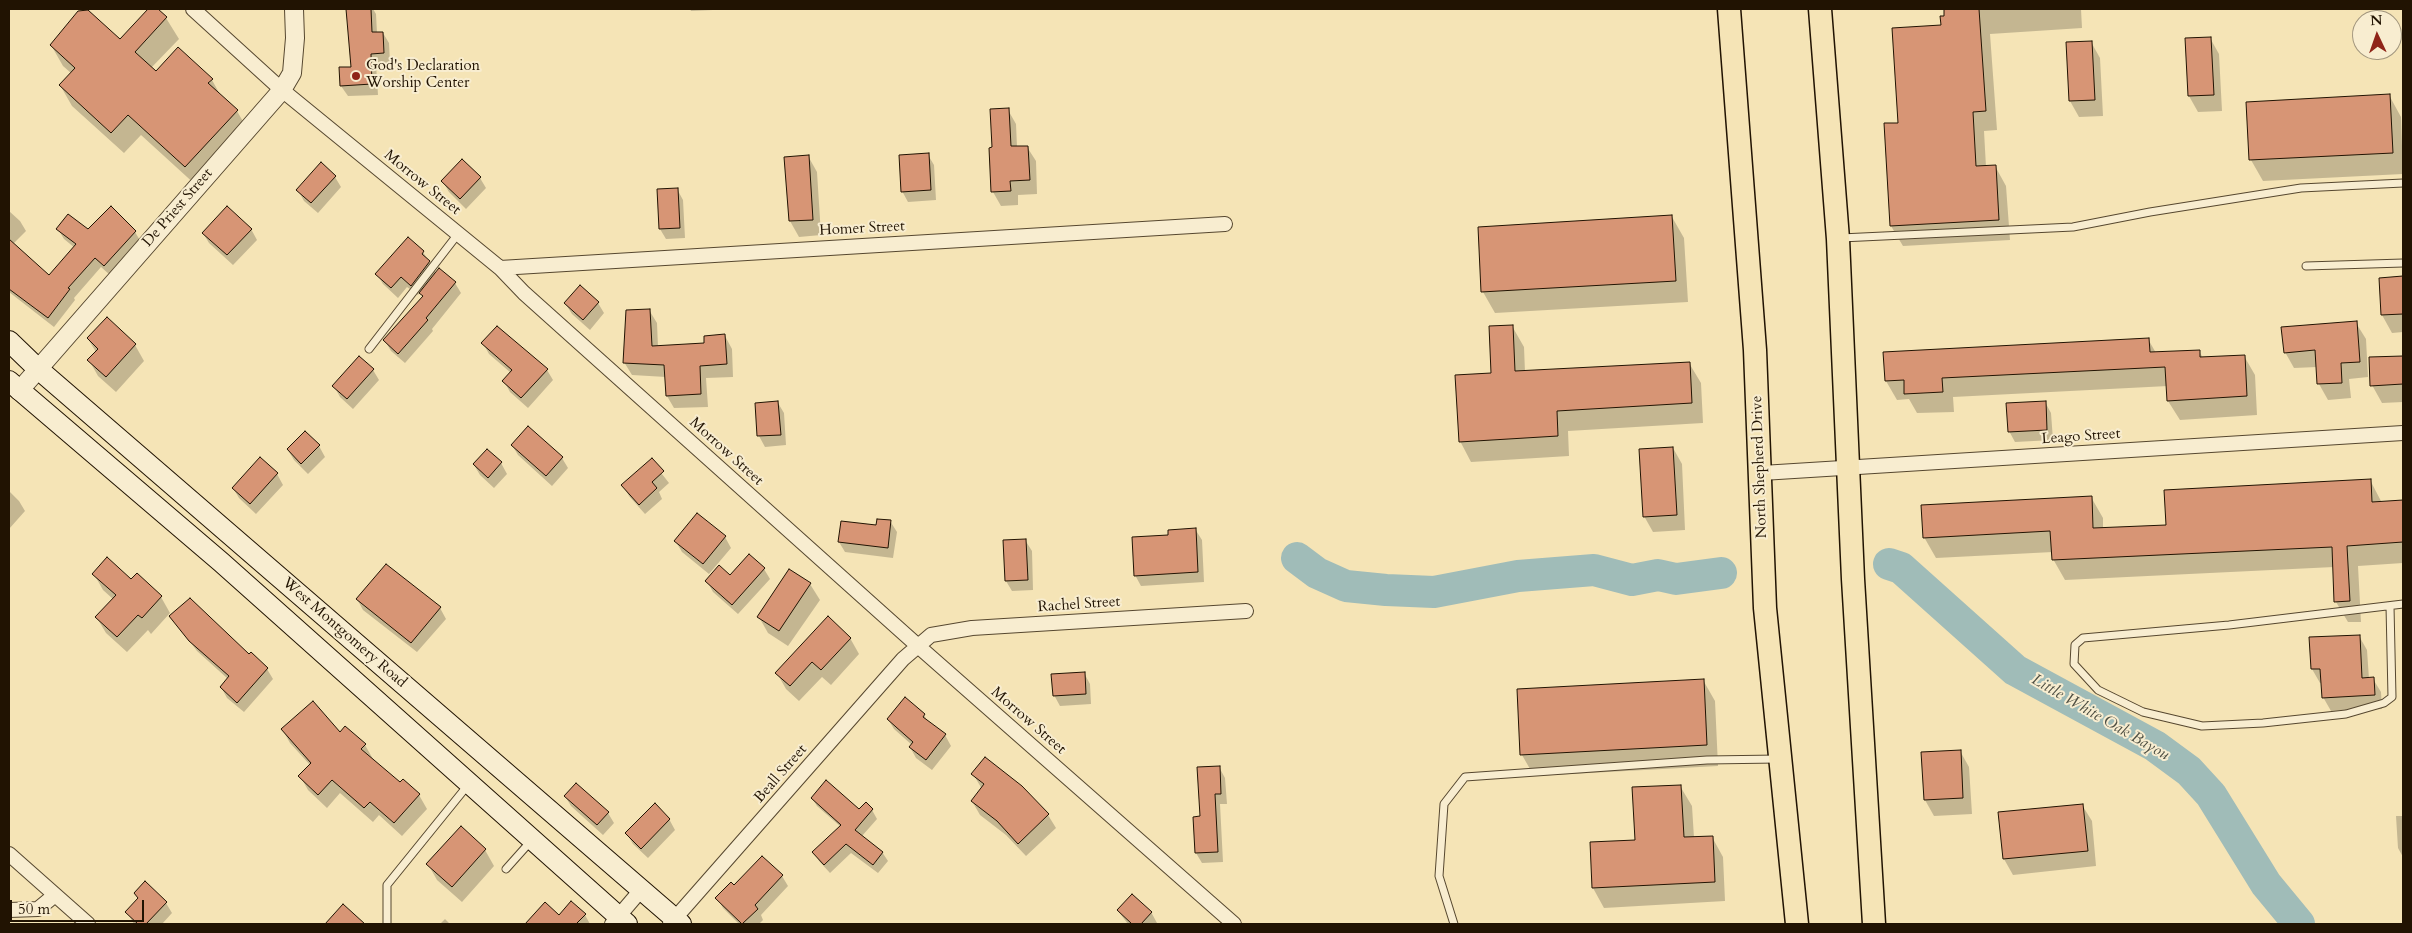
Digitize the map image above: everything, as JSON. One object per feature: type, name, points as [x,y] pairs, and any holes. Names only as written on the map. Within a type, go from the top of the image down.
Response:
[{"type":"main road","name":"North Shepherd Drive","points":[[1729,9],[1755,350],[1762,472],[1766,608],[1797,924]]},
{"type":"main road","points":[[1820,9],[1838,239],[1848,468],[1874,924]]},
{"type":"main road","name":"West Montgomery Road","points":[[9,341],[37,368],[641,890],[675,922]]},
{"type":"main road","name":"West Montgomery Road","points":[[14,386],[221,562],[418,736],[533,839],[619,922]]},
{"type":"main road","points":[[221,562],[239,542]]},
{"type":"main road","points":[[418,736],[438,714]]},
{"type":"street","name":"Morrow Street","points":[[193,9],[282,90],[500,268],[531,300],[918,646],[1234,924]]},
{"type":"street","name":"De Priest Street","points":[[14,386],[37,368],[282,90],[292,73],[295,38],[294,9]]},
{"type":"street","name":"Homer Street","points":[[500,268],[1225,224]]},
{"type":"street","name":"Leago Street","points":[[1762,472],[2403,433]]},
{"type":"street","name":"Rachel Street","points":[[918,646],[931,635],[972,628],[1246,611]]},
{"type":"street","name":"Beall Street","points":[[675,922],[918,646]]},
{"type":"street","points":[[9,854],[88,924]]},
{"type":"street","points":[[619,922],[641,890]]},
{"type":"street","points":[[9,910],[38,909],[55,895]]},
{"type":"lane","points":[[1838,239],[2073,227],[2159,210],[2301,188],[2403,183]]},
{"type":"lane","points":[[368,349],[458,234]]},
{"type":"lane","points":[[2306,266],[2403,263]]},
{"type":"lane","points":[[2390,606],[2392,697],[2384,703],[2346,714],[2263,723],[2202,726],[2143,712],[2098,690],[2074,664],[2075,645],[2083,638],[2229,625],[2403,604]]},
{"type":"lane","points":[[1454,924],[1439,876],[1444,804],[1465,777],[1707,760],[1781,759]]},
{"type":"lane","points":[[387,924],[386,885],[470,783]]},
{"type":"lane","points":[[506,870],[533,839]]},
{"type":"building","points":[[148,9],[158,9],[167,17],[135,52],[156,71],[178,47],[213,79],[208,83],[238,110],[185,167],[128,115],[111,133],[59,85],[75,68],[50,45],[78,11],[88,10],[120,39]]},
{"type":"building","points":[[346,9],[371,9],[372,32],[383,32],[384,53],[371,54],[372,84],[340,86],[339,67],[351,67]]},
{"type":"building","points":[[1944,9],[1979,9],[1986,111],[1973,112],[1976,166],[1996,165],[1999,220],[1890,226],[1884,123],[1898,123],[1892,28],[1941,25],[1940,16],[1944,16]]},
{"type":"building","points":[[2211,37],[2214,95],[2188,96],[2185,38]]},
{"type":"building","points":[[2092,41],[2095,100],[2069,101],[2066,42]]},
{"type":"building","points":[[2390,94],[2393,153],[2249,160],[2246,102]]},
{"type":"building","points":[[1009,108],[1011,146],[1028,146],[1030,180],[1010,181],[1011,191],[991,192],[989,148],[992,147],[990,109]]},
{"type":"building","points":[[929,153],[931,190],[901,192],[899,155]]},
{"type":"building","points":[[809,155],[813,220],[789,221],[784,157]]},
{"type":"building","points":[[462,159],[481,177],[460,199],[441,181]]},
{"type":"building","points":[[321,162],[336,176],[311,203],[296,190]]},
{"type":"building","points":[[678,188],[680,228],[659,229],[657,189]]},
{"type":"building","points":[[111,206],[136,231],[104,266],[95,258],[68,288],[70,289],[48,318],[9,289],[9,239],[49,275],[76,244],[56,229],[68,214],[88,229]]},
{"type":"building","points":[[227,206],[252,229],[227,255],[202,233]]},
{"type":"building","points":[[1672,215],[1676,281],[1481,292],[1478,227]]},
{"type":"building","points":[[408,237],[424,251],[422,254],[430,261],[411,286],[401,277],[391,288],[375,274]]},
{"type":"building","points":[[439,268],[456,282],[426,318],[428,320],[398,354],[383,340],[423,296],[419,293]]},
{"type":"building","points":[[2403,276],[2403,314],[2381,315],[2379,278]]},
{"type":"building","points":[[580,285],[599,302],[583,320],[564,303]]},
{"type":"building","points":[[650,309],[652,346],[704,343],[704,336],[725,334],[727,364],[700,366],[701,394],[666,396],[664,365],[623,363],[626,310]]},
{"type":"building","points":[[107,317],[136,344],[106,377],[87,360],[98,349],[87,338]]},
{"type":"building","points":[[2357,321],[2360,362],[2341,363],[2342,383],[2317,384],[2315,350],[2284,353],[2281,327]]},
{"type":"building","points":[[1513,325],[1515,371],[1690,362],[1692,403],[1557,411],[1558,436],[1459,442],[1455,375],[1491,373],[1489,326]]},
{"type":"building","points":[[497,326],[548,369],[521,398],[502,381],[512,370],[481,343]]},
{"type":"building","points":[[2149,338],[2150,352],[2200,350],[2200,357],[2245,355],[2247,396],[2167,401],[2165,367],[1942,378],[1943,392],[1904,394],[1904,380],[1885,381],[1883,352]]},
{"type":"building","points":[[359,356],[374,369],[347,399],[332,386]]},
{"type":"building","points":[[2403,356],[2403,384],[2370,386],[2369,357]]},
{"type":"building","points":[[778,401],[781,435],[757,436],[755,403]]},
{"type":"building","points":[[2046,401],[2047,430],[2008,432],[2006,403]]},
{"type":"building","points":[[528,426],[563,457],[546,476],[511,445]]},
{"type":"building","points":[[305,431],[320,445],[301,464],[287,449]]},
{"type":"building","points":[[1673,447],[1677,515],[1643,517],[1639,449]]},
{"type":"building","points":[[487,449],[502,462],[488,478],[473,464]]},
{"type":"building","points":[[260,457],[278,473],[250,504],[232,488]]},
{"type":"building","points":[[652,458],[664,471],[652,482],[657,488],[639,505],[621,485]]},
{"type":"building","points":[[2371,479],[2372,502],[2403,500],[2403,542],[2347,546],[2350,601],[2334,602],[2332,547],[2052,560],[2050,531],[1923,538],[1921,505],[2092,496],[2093,528],[2166,525],[2164,490]]},
{"type":"building","points":[[697,513],[726,536],[703,564],[674,541]]},
{"type":"building","points":[[877,519],[891,520],[888,548],[838,542],[841,521],[876,525]]},
{"type":"building","points":[[1196,528],[1198,572],[1134,576],[1132,537],[1168,535],[1168,530]]},
{"type":"building","points":[[1026,539],[1028,580],[1005,581],[1003,540]]},
{"type":"building","points":[[749,554],[765,568],[732,605],[705,581],[719,565],[730,575]]},
{"type":"building","points":[[107,557],[131,579],[137,573],[162,596],[142,618],[138,615],[117,637],[95,617],[116,595],[92,574]]},
{"type":"building","points":[[386,564],[441,607],[411,643],[356,599]]},
{"type":"building","points":[[789,569],[811,583],[779,631],[757,617]]},
{"type":"building","points":[[190,598],[249,654],[251,652],[268,668],[237,703],[220,687],[229,676],[189,641],[169,616]]},
{"type":"building","points":[[828,616],[851,638],[821,670],[812,662],[790,686],[775,673]]},
{"type":"building","points":[[2360,635],[2362,678],[2374,677],[2375,695],[2322,698],[2320,669],[2311,669],[2309,637]]},
{"type":"building","points":[[1085,672],[1086,694],[1053,696],[1051,674]]},
{"type":"building","points":[[1704,679],[1707,745],[1520,755],[1517,689]]},
{"type":"building","points":[[905,697],[925,714],[923,717],[946,734],[926,760],[909,747],[913,742],[887,719]]},
{"type":"building","points":[[313,701],[340,732],[345,726],[366,744],[361,749],[400,782],[403,779],[420,794],[394,823],[370,802],[364,808],[332,780],[318,795],[298,776],[311,763],[281,729]]},
{"type":"building","points":[[1961,750],[1963,798],[1924,800],[1921,752]]},
{"type":"building","points":[[985,757],[1022,786],[1049,814],[1018,844],[997,821],[971,801],[984,784],[971,774]]},
{"type":"building","points":[[1220,766],[1221,794],[1215,794],[1218,852],[1195,853],[1193,817],[1200,816],[1197,767]]},
{"type":"building","points":[[826,780],[859,809],[866,802],[873,809],[855,830],[883,852],[873,865],[846,844],[824,865],[812,852],[841,825],[811,798]]},
{"type":"building","points":[[576,783],[609,812],[597,825],[564,796]]},
{"type":"building","points":[[1681,785],[1684,837],[1713,836],[1715,882],[1592,888],[1590,842],[1635,840],[1632,787]]},
{"type":"building","points":[[655,803],[670,819],[641,849],[625,833]]},
{"type":"building","points":[[2083,804],[2088,851],[2003,859],[1998,812]]},
{"type":"building","points":[[461,826],[486,849],[452,887],[426,864]]},
{"type":"building","points":[[762,856],[783,875],[755,905],[758,909],[742,924],[715,898],[731,882],[734,885]]},
{"type":"building","points":[[145,881],[167,902],[146,924],[138,924],[125,912],[138,898],[134,893]]},
{"type":"building","points":[[1132,894],[1152,912],[1141,924],[1132,924],[1117,910]]},
{"type":"building","points":[[571,901],[586,914],[576,924],[525,924],[545,902],[559,915]]},
{"type":"building","points":[[343,904],[365,924],[325,924]]},
{"type":"waterway","name":"Little White Oak Bayou","points":[[1297,558],[1317,573],[1346,586],[1434,592],[1518,576],[1594,570],[1632,580],[1658,575],[1676,579],[1721,573]]},
{"type":"waterway","name":"Little White Oak Bayou","points":[[1889,564],[1901,568],[2015,670],[2155,746],[2189,771],[2211,795],[2266,884],[2299,924]]},
{"type":"place","name":"God's Declaration Worship Center","points":[[356,76]]}]
